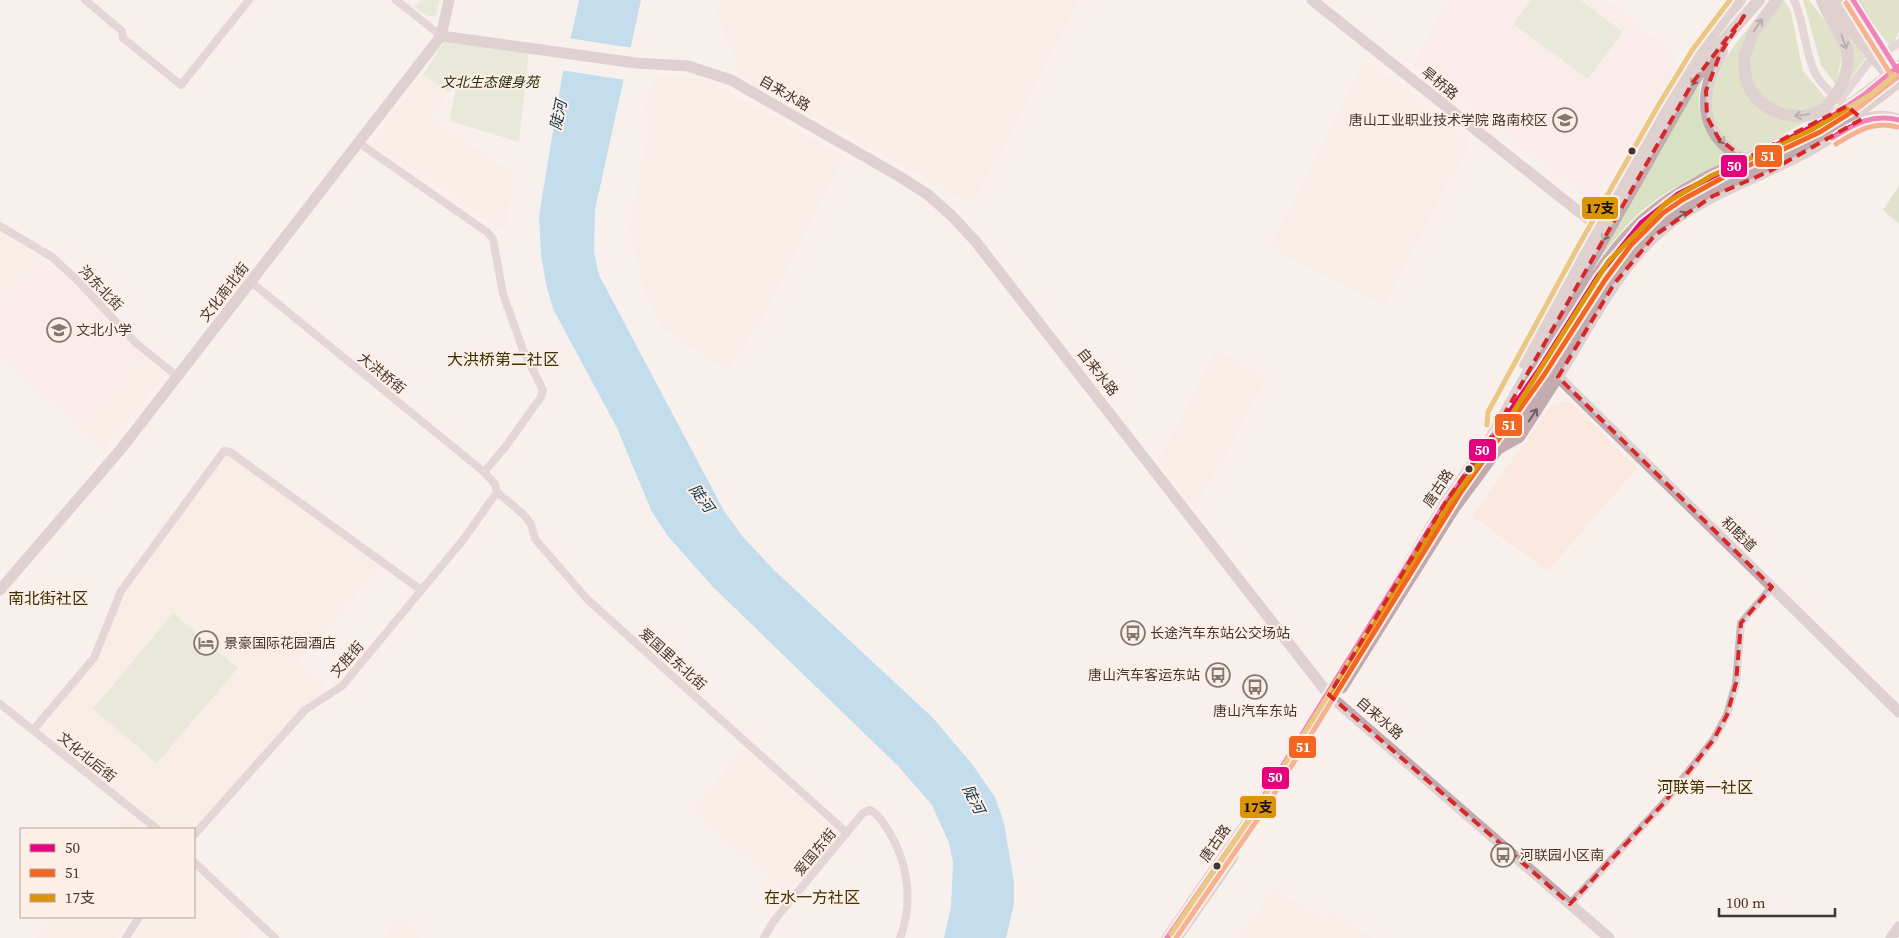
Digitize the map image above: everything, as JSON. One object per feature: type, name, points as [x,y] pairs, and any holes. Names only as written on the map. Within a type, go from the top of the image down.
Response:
[{"type":"main road","points":[[1492,436],[1495,416],[1597,226],[1698,54],[1740,0]]},
{"type":"main road","name":"唐古路","points":[[1499,448],[1689,89],[1716,48],[1759,0]]},
{"type":"main road","points":[[1777,0],[1749,41],[1745,54],[1744,69],[1751,91],[1757,99],[1771,110],[1790,116],[1804,116],[1823,109],[1833,99],[1844,79],[1848,66],[1848,52],[1838,27],[1826,11],[1822,0]]},
{"type":"main road","points":[[1826,0],[1899,87]]},
{"type":"main road","points":[[1838,0],[1894,63]]},
{"type":"main road","points":[[1853,0],[1860,13],[1881,41],[1899,73]]},
{"type":"main road","points":[[1744,16],[1711,74],[1705,98],[1707,117],[1710,128],[1732,150],[1749,162],[1772,170]]},
{"type":"main road","points":[[1492,436],[1546,360],[1597,275],[1616,249],[1643,220],[1674,196],[1706,176],[1804,132],[1849,105],[1894,63]]},
{"type":"main road","name":"唐古路","points":[[1546,360],[1614,267],[1634,244],[1670,209],[1714,184],[1815,137],[1876,100],[1899,81]]},
{"type":"main road","points":[[1499,448],[1519,437],[1614,284],[1634,257],[1655,235],[1680,216],[1713,196],[1772,170],[1862,119],[1882,115],[1899,120]]},
{"type":"street","points":[[85,0],[122,31],[123,38],[181,85],[249,0]]},
{"type":"street","points":[[396,0],[442,36]]},
{"type":"street","name":"文化南北街","points":[[0,590],[121,449],[442,36],[449,0]]},
{"type":"street","name":"旱桥路","points":[[1312,0],[1597,226]]},
{"type":"street","points":[[1794,0],[1800,13],[1814,70],[1824,84],[1862,119]]},
{"type":"street","name":"自来水路","points":[[442,36],[636,63],[688,66],[731,80],[897,174],[927,194],[952,216],[976,242],[1332,697],[1609,938]]},
{"type":"street","points":[[1840,100],[1868,63],[1899,43]]},
{"type":"street","points":[[359,143],[487,232],[493,239],[503,294],[523,350],[543,390],[541,397],[506,446],[484,472]]},
{"type":"street","name":"沟东北街","points":[[0,226],[58,263],[136,343],[178,377]]},
{"type":"street","name":"大洪桥街","points":[[251,282],[484,472],[496,488]]},
{"type":"street","name":"和睦道","points":[[1558,377],[1899,712]]},
{"type":"street","name":"唐古路","points":[[1177,938],[1266,809],[1445,503],[1492,436]]},
{"type":"street","name":"唐古路","points":[[1167,938],[1332,697],[1454,509],[1499,448]]},
{"type":"street","points":[[33,730],[94,658],[121,592],[224,451],[230,452],[421,590]]},
{"type":"street","name":"文胜街","points":[[195,834],[305,710],[342,686],[463,540],[496,488]]},
{"type":"street","name":"爱国里东北街","points":[[496,488],[524,515],[531,524],[535,539],[587,599],[847,833]]},
{"type":"street","points":[[1570,904],[1664,803],[1714,739],[1727,715],[1736,682],[1741,623],[1772,587]]},
{"type":"street","name":"文化北后街","points":[[0,704],[157,828]]},
{"type":"street","name":"爱国东街","points":[[764,938],[773,922],[863,813],[870,810],[877,814],[893,838],[903,863],[908,887],[906,915],[900,938]]},
{"type":"street","points":[[195,863],[275,938]]},
{"type":"street","points":[[126,938],[138,918]]},
{"type":"street","points":[[1891,938],[1899,927]]},
{"type":"highlighted area","points":[[1744,16],[1720,54],[1706,91],[1707,117],[1719,139],[1745,159],[1847,106],[1862,119],[1772,170],[1713,196],[1655,235],[1614,284],[1558,377],[1772,587],[1741,623],[1736,683],[1727,715],[1714,739],[1664,803],[1570,904],[1329,695],[1445,503],[1492,436],[1693,82]]},
{"type":"shaded area","points":[[720,0],[1080,0],[973,204],[740,76],[716,9]]},
{"type":"shaded area","name":"唐山工业职业技术学院 路南校区","points":[[1449,0],[1607,0],[1673,53],[1677,67],[1613,172],[1594,197],[1582,195],[1413,64]]},
{"type":"shaded area","points":[[1366,59],[1470,141],[1385,306],[1269,247]]},
{"type":"shaded area","points":[[423,74],[448,92],[432,117],[514,174],[505,232],[437,184],[372,143]]},
{"type":"shaded area","points":[[655,75],[703,79],[845,157],[760,322],[728,372],[663,328],[645,296],[629,226],[651,117],[642,113]]},
{"type":"shaded area","points":[[0,230],[13,241],[41,257],[2,303]]},
{"type":"shaded area","name":"文北小学","points":[[41,257],[71,282],[144,356],[80,428],[0,360],[0,305]]},
{"type":"shaded area","points":[[1215,350],[1267,378],[1195,510],[1158,461]]},
{"type":"shaded area","points":[[144,356],[166,375],[104,449],[80,428]]},
{"type":"shaded area","points":[[1571,402],[1637,468],[1548,571],[1472,516],[1552,404]]},
{"type":"shaded area","name":"景豪国际花园酒店","points":[[224,445],[385,563],[299,661],[325,684],[195,831],[195,828],[164,828],[39,728],[91,658],[127,573]]},
{"type":"shaded area","points":[[743,749],[838,833],[786,894],[691,810]]},
{"type":"shaded area","points":[[126,811],[144,828],[114,828]]},
{"type":"shaded area","points":[[195,871],[255,928],[249,938],[134,938],[145,918],[195,918]]},
{"type":"shaded area","points":[[1274,888],[1323,919],[1330,911],[1373,938],[1238,938]]},
{"type":"shaded area","points":[[51,918],[130,918],[117,938],[37,938]]},
{"type":"shaded area","points":[[400,918],[421,938],[382,938]]},
{"type":"green space","points":[[421,0],[440,0],[436,16],[427,16],[414,7]]},
{"type":"green space","points":[[1531,0],[1580,0],[1623,32],[1588,79],[1513,24]]},
{"type":"green space","points":[[1775,0],[1784,0],[1791,12],[1803,71],[1825,97],[1826,110],[1772,141],[1742,153],[1721,134],[1711,120],[1708,105],[1711,89],[1728,55],[1753,23]]},
{"type":"green space","points":[[1803,0],[1809,0],[1836,35],[1843,50],[1836,85],[1821,65]]},
{"type":"green space","points":[[1858,0],[1899,0],[1899,32],[1891,48],[1865,13]]},
{"type":"green space","points":[[1846,35],[1866,57],[1850,79],[1853,62]]},
{"type":"green space","name":"文北生态健身苑","points":[[445,41],[529,52],[519,142],[449,121],[456,89],[448,92],[423,74]]},
{"type":"green space","points":[[1701,80],[1699,105],[1704,124],[1716,140],[1733,157],[1681,184],[1645,208],[1623,230],[1594,267]]},
{"type":"green space","points":[[1899,186],[1899,224],[1883,210]]},
{"type":"green space","points":[[173,613],[238,668],[157,763],[93,709]]},
{"type":"water","name":"陡河","points":[[579,0],[641,0],[595,210],[594,252],[599,275],[724,511],[743,537],[774,570],[933,718],[972,764],[995,797],[1004,823],[1014,882],[1014,904],[1006,938],[944,938],[951,907],[953,863],[949,843],[932,805],[897,765],[713,587],[667,535],[651,510],[617,428],[553,309],[546,284],[541,254],[539,216],[562,77]]},
{"type":"pier","points":[[568,38],[633,48],[625,80],[561,70]]},
{"type":"transit line","name":"17支","points":[[1487,425],[1488,412],[1579,245],[1658,106],[1693,49],[1730,0]]},
{"type":"transit line","name":"50","points":[[1853,0],[1899,73]]},
{"type":"transit line","name":"51","points":[[1846,3],[1893,78]]},
{"type":"transit line","name":"50","points":[[1167,938],[1249,820],[1444,505],[1538,371],[1598,276],[1641,223],[1678,194],[1829,118],[1865,94],[1899,66]]},
{"type":"transit line","name":"17支","points":[[1171,934],[1259,805],[1448,505],[1493,444],[1608,262],[1666,203],[1711,176],[1811,130],[1872,94],[1894,75]]},
{"type":"transit line","name":"51","points":[[1176,938],[1266,807],[1461,492],[1544,375],[1605,280],[1631,245],[1663,213],[1682,200],[1722,178],[1820,132],[1858,108],[1899,76]]},
{"type":"transit line","name":"50","points":[[1832,138],[1864,121],[1881,118],[1899,120]]},
{"type":"transit line","name":"51","points":[[1836,144],[1872,126],[1888,125],[1897,127]]},
{"type":"place","name":"唐山工业职业技术学院 路南校区","points":[[1565,120]]},
{"type":"place","name":"文北小学","points":[[59,330]]},
{"type":"place","name":"长途汽车东站公交场站","points":[[1133,633]]},
{"type":"place","name":"景豪国际花园酒店","points":[[206,643]]},
{"type":"place","name":"唐山汽车客运东站","points":[[1218,675]]},
{"type":"place","name":"唐山汽车东站","points":[[1255,687]]},
{"type":"place","name":"河联园小区南","points":[[1503,855]]},
{"type":"district","name":"大洪桥第二社区","points":[[503,359]]},
{"type":"district","name":"南北街社区","points":[[48,598]]},
{"type":"district","name":"河联第一社区","points":[[1705,787]]},
{"type":"district","name":"在水一方社区","points":[[812,897]]}]
